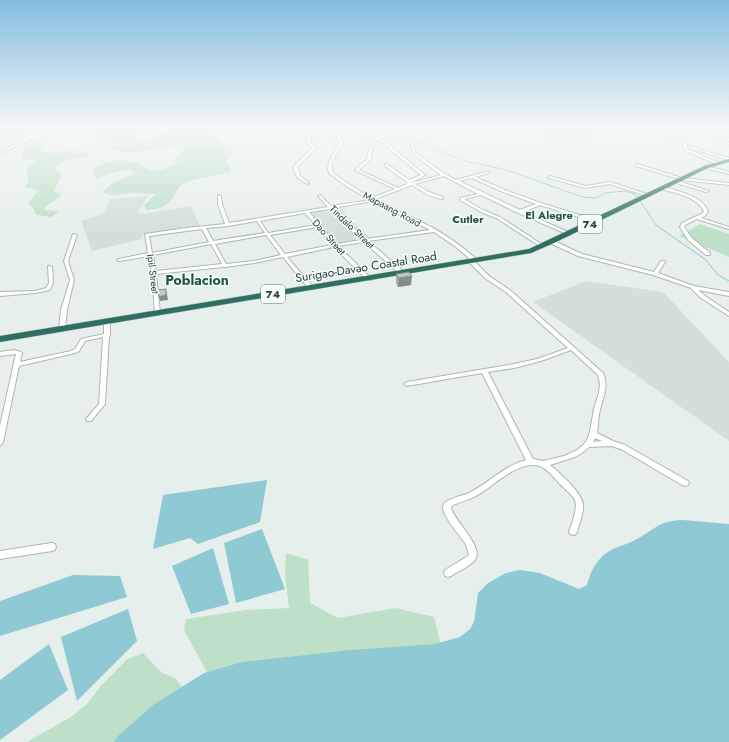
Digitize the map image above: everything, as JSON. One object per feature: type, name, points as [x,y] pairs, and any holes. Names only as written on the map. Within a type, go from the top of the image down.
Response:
[{"type":"highway","name":"Surigao-Davao Coastal Road","points":[[0,339],[157,311],[531,251],[717,163]]},
{"type":"highway","name":"Surigao-Davao Coastal Road","points":[[0,335],[107,322],[157,311]]},
{"type":"street","points":[[298,163],[295,168],[299,177],[307,183]]},
{"type":"street","name":"Mapaang Road","points":[[330,163],[331,172],[345,183],[433,231],[457,246],[487,276],[509,292],[600,374],[604,382],[596,411],[593,434]]},
{"type":"street","points":[[365,163],[357,170],[397,189]]},
{"type":"street","points":[[408,163],[422,174],[410,184]]},
{"type":"street","points":[[428,163],[444,175],[481,194],[569,234]]},
{"type":"street","points":[[386,165],[410,184],[442,198]]},
{"type":"street","points":[[637,165],[707,191]]},
{"type":"street","points":[[706,167],[729,173]]},
{"type":"street","points":[[456,181],[488,172]]},
{"type":"street","points":[[225,266],[203,227],[228,225],[373,199],[410,184],[444,175]]},
{"type":"street","points":[[550,176],[585,187],[610,184],[646,197]]},
{"type":"street","points":[[473,177],[504,191],[540,204],[595,221]]},
{"type":"street","points":[[679,180],[729,184]]},
{"type":"street","points":[[663,188],[696,200],[703,205],[706,214],[683,224],[682,227],[690,239],[708,254]]},
{"type":"street","points":[[481,194],[461,199],[546,244],[580,255],[655,274],[693,287],[729,294]]},
{"type":"street","points":[[219,196],[220,204],[228,225]]},
{"type":"street","name":"Tindalo Street","points":[[320,196],[342,220],[401,272]]},
{"type":"street","points":[[520,212],[540,204]]},
{"type":"street","name":"Dao Street","points":[[306,211],[335,245],[368,277]]},
{"type":"street","points":[[698,218],[729,228]]},
{"type":"street","points":[[258,220],[310,287]]},
{"type":"street","points":[[119,260],[319,226]]},
{"type":"street","name":"Ipil Street","points":[[157,311],[152,255],[147,235],[203,227]]},
{"type":"street","points":[[154,273],[225,266],[285,256],[364,240],[433,231]]},
{"type":"street","points":[[62,327],[64,310],[72,280],[66,261],[76,235]]},
{"type":"street","points":[[655,274],[663,262]]},
{"type":"street","points":[[0,294],[35,292],[48,289],[51,283],[50,267]]},
{"type":"street","points":[[693,287],[703,297],[729,314]]},
{"type":"street","points":[[89,419],[102,404],[107,322]]},
{"type":"street","points":[[16,365],[73,352],[80,347],[84,340],[107,335]]},
{"type":"street","points":[[407,384],[540,360],[572,348]]},
{"type":"street","points":[[0,354],[18,352],[0,442]]},
{"type":"street","points":[[484,371],[531,462]]},
{"type":"street","points":[[448,573],[471,559],[473,555],[468,540],[448,513],[447,506],[450,503],[476,493],[514,467],[531,462],[543,464],[574,455],[588,445],[593,434],[639,455],[685,483]]},
{"type":"street","points":[[588,445],[611,443]]},
{"type":"street","points":[[543,464],[575,492],[580,499],[580,505],[573,532]]},
{"type":"street","points":[[0,555],[52,547]]},
{"type":"shaded area","points":[[149,196],[137,212],[142,214],[191,206],[200,226],[142,235],[142,239],[92,251],[81,221],[103,214],[110,199]]},
{"type":"shaded area","points":[[340,207],[370,238],[336,244],[309,212]]},
{"type":"shaded area","points":[[586,281],[663,292],[729,362],[729,441],[533,302]]},
{"type":"green space","points":[[34,163],[63,163],[55,166],[56,170],[62,174],[54,191],[61,194],[60,197],[45,207],[45,210],[60,211],[51,217],[36,215],[33,208],[28,203],[39,190],[24,187],[28,183],[27,166]]},
{"type":"green space","points":[[106,163],[137,163],[148,169],[158,170],[178,163],[227,163],[231,171],[185,183],[179,187],[172,199],[166,205],[160,208],[146,210],[144,205],[156,194],[132,193],[112,195],[102,192],[113,183],[135,173],[128,169],[96,179],[93,169]]},
{"type":"green space","points":[[700,224],[729,234],[729,257],[679,236]]},
{"type":"green space","points":[[286,553],[308,560],[310,603],[338,618],[396,608],[434,617],[446,664],[212,682],[184,630],[186,619],[246,610],[289,608],[285,576]]},
{"type":"green space","points":[[143,653],[162,673],[175,678],[203,714],[218,742],[27,742],[71,717],[87,704],[99,688],[126,660]]},
{"type":"water","points":[[267,480],[260,522],[198,544],[190,538],[153,549],[163,495]]},
{"type":"water","points":[[683,520],[729,524],[729,742],[114,742],[117,737],[153,705],[204,673],[242,662],[351,650],[435,644],[460,637],[470,629],[474,622],[478,593],[488,583],[506,573],[520,570],[540,573],[579,589],[587,585],[591,572],[596,564],[601,557],[608,552],[633,541],[661,524]]},
{"type":"water","points":[[262,529],[285,589],[236,603],[224,543]]},
{"type":"water","points":[[213,548],[229,604],[191,614],[172,566]]},
{"type":"water","points":[[73,575],[120,576],[127,597],[0,636],[0,601]]},
{"type":"water","points":[[128,609],[137,641],[77,701],[61,637]]},
{"type":"water","points":[[49,644],[68,690],[0,740],[0,680]]},
{"type":"building","points":[[409,272],[412,276],[399,278],[396,274]]},
{"type":"building","points":[[166,289],[166,295],[159,297],[158,290]]},
{"type":"waterway","points":[[473,163],[507,170],[582,197],[596,198],[605,193],[625,191],[632,193],[637,196],[656,225],[706,260],[718,275],[729,281]]},
{"type":"district","name":"El Alegre","points":[[549,215]]},
{"type":"district","name":"Cutler","points":[[468,219]]},
{"type":"district","name":"Poblacion","points":[[197,280]]}]
